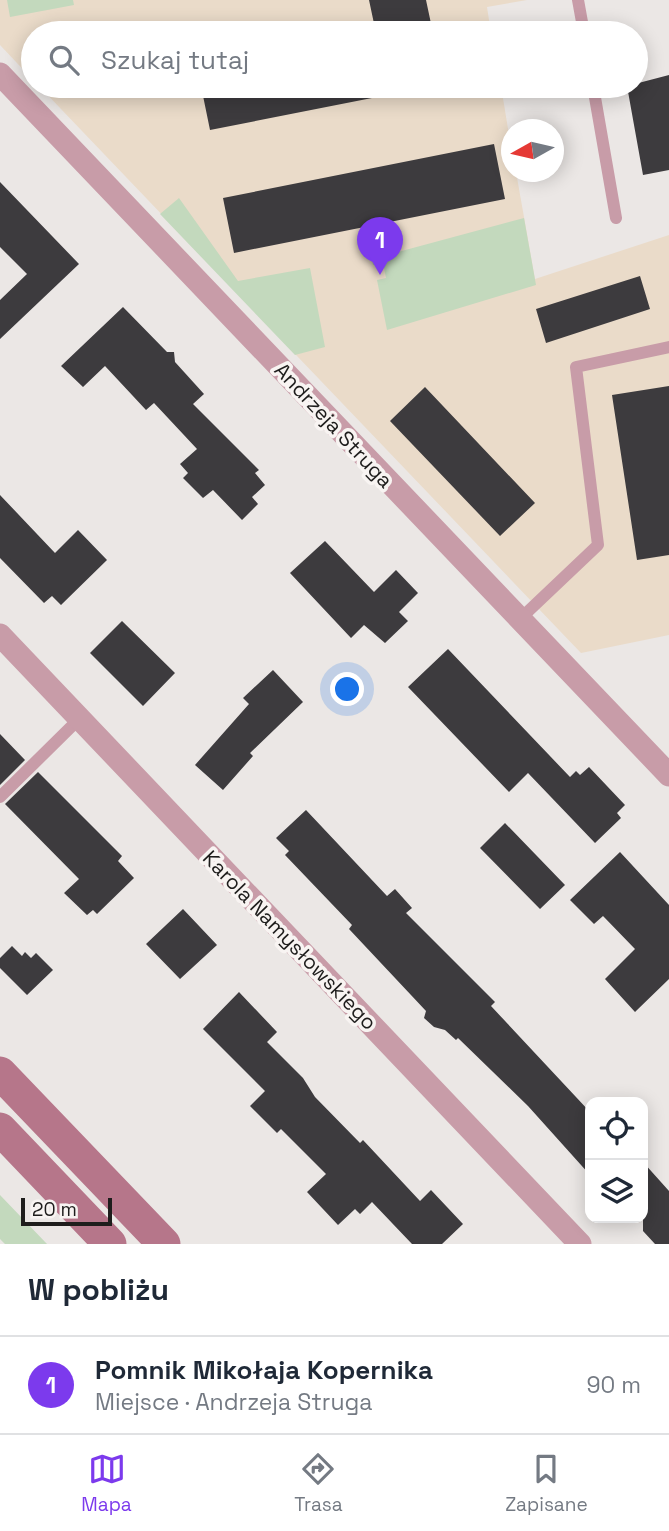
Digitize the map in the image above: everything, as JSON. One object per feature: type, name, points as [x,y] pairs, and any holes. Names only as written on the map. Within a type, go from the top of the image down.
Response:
[{"type":"main road","points":[[0,1073],[164,1244]]},
{"type":"main road","points":[[0,1129],[110,1244]]},
{"type":"street","name":"Andrzeja Struga","points":[[0,74],[21,96]]},
{"type":"street","name":"Andrzeja Struga","points":[[23,98],[669,775]]},
{"type":"street","name":"Karola Namysłowskiego","points":[[0,635],[580,1244]]},
{"type":"lane","points":[[578,0],[582,21]]},
{"type":"lane","points":[[595,98],[616,218]]},
{"type":"lane","points":[[520,619],[598,545],[576,367],[669,347]]},
{"type":"lane","points":[[0,797],[79,719]]},
{"type":"shaded area","points":[[0,0],[527,0],[487,7],[489,21],[21,21],[21,67],[0,45]]},
{"type":"shaded area","points":[[50,98],[503,98],[506,119],[501,119],[501,182],[518,182],[535,279],[669,235],[669,635],[581,653]]},
{"type":"green space","points":[[7,0],[73,0],[74,5],[10,17]]},
{"type":"green space","points":[[179,198],[238,281],[310,268],[325,347],[295,355],[160,214]]},
{"type":"green space","points":[[524,218],[536,285],[387,330],[377,280],[386,278],[383,263],[373,265],[372,259]]},
{"type":"green space","points":[[0,1195],[47,1244],[5,1244],[0,1239]]},
{"type":"building","points":[[369,0],[426,0],[430,21],[373,21]]},
{"type":"building","points":[[669,75],[669,170],[643,175],[629,98],[648,98],[648,80]]},
{"type":"building","points":[[203,98],[372,98],[210,130]]},
{"type":"building","points":[[494,144],[505,199],[234,253],[223,198]]},
{"type":"building","points":[[0,182],[79,264],[0,339],[0,300],[27,274],[0,247]]},
{"type":"building","points":[[640,276],[650,309],[546,343],[536,309]]},
{"type":"building","points":[[123,307],[167,352],[174,352],[175,362],[204,394],[193,404],[259,470],[255,473],[265,485],[252,497],[258,504],[242,520],[213,490],[203,498],[183,478],[188,473],[180,464],[197,449],[154,403],[146,410],[105,366],[83,387],[61,366]]},
{"type":"building","points":[[669,386],[669,555],[637,560],[612,395]]},
{"type":"building","points":[[425,387],[535,503],[500,536],[390,421]]},
{"type":"building","points":[[0,495],[55,553],[78,530],[107,560],[61,605],[52,596],[44,603],[0,558]]},
{"type":"building","points":[[325,541],[374,592],[396,570],[418,593],[399,612],[408,621],[385,643],[364,625],[351,638],[290,573]]},
{"type":"building","points":[[122,621],[175,673],[143,706],[90,653]]},
{"type":"building","points":[[448,649],[570,777],[576,771],[580,775],[589,767],[625,805],[617,813],[621,818],[595,843],[528,773],[509,792],[408,687]]},
{"type":"building","points":[[273,670],[303,702],[250,753],[253,756],[223,790],[195,765],[249,704],[243,698]]},
{"type":"building","points":[[0,734],[25,760],[0,785]]},
{"type":"building","points":[[38,772],[122,856],[118,861],[134,878],[97,914],[93,910],[87,915],[64,893],[79,879],[5,804]]},
{"type":"building","points":[[306,810],[387,896],[395,889],[412,908],[406,913],[495,1002],[491,1006],[585,1107],[585,1169],[528,1106],[458,1038],[456,1040],[424,1018],[426,1011],[349,929],[352,925],[285,855],[289,851],[276,838]]},
{"type":"building","points":[[505,823],[565,885],[540,909],[480,848]]},
{"type":"building","points":[[620,852],[669,905],[669,979],[635,1012],[605,979],[635,949],[603,916],[594,924],[570,900]]},
{"type":"building","points":[[183,909],[217,945],[180,979],[146,944]]},
{"type":"building","points":[[12,946],[22,956],[25,952],[31,958],[36,953],[53,970],[27,995],[0,968],[0,958]]},
{"type":"building","points":[[239,992],[277,1032],[267,1042],[303,1078],[315,1097],[360,1143],[363,1140],[420,1201],[431,1190],[463,1224],[442,1244],[412,1244],[372,1202],[360,1214],[355,1209],[338,1225],[307,1192],[326,1174],[281,1129],[277,1133],[250,1106],[265,1091],[203,1029]]},
{"type":"building","points":[[648,1168],[669,1191],[669,1244],[655,1244],[643,1231],[643,1223],[648,1223]]},
{"type":"place","name":"Pomnik Mikołaja Kopernika","points":[[380,275]]}]
